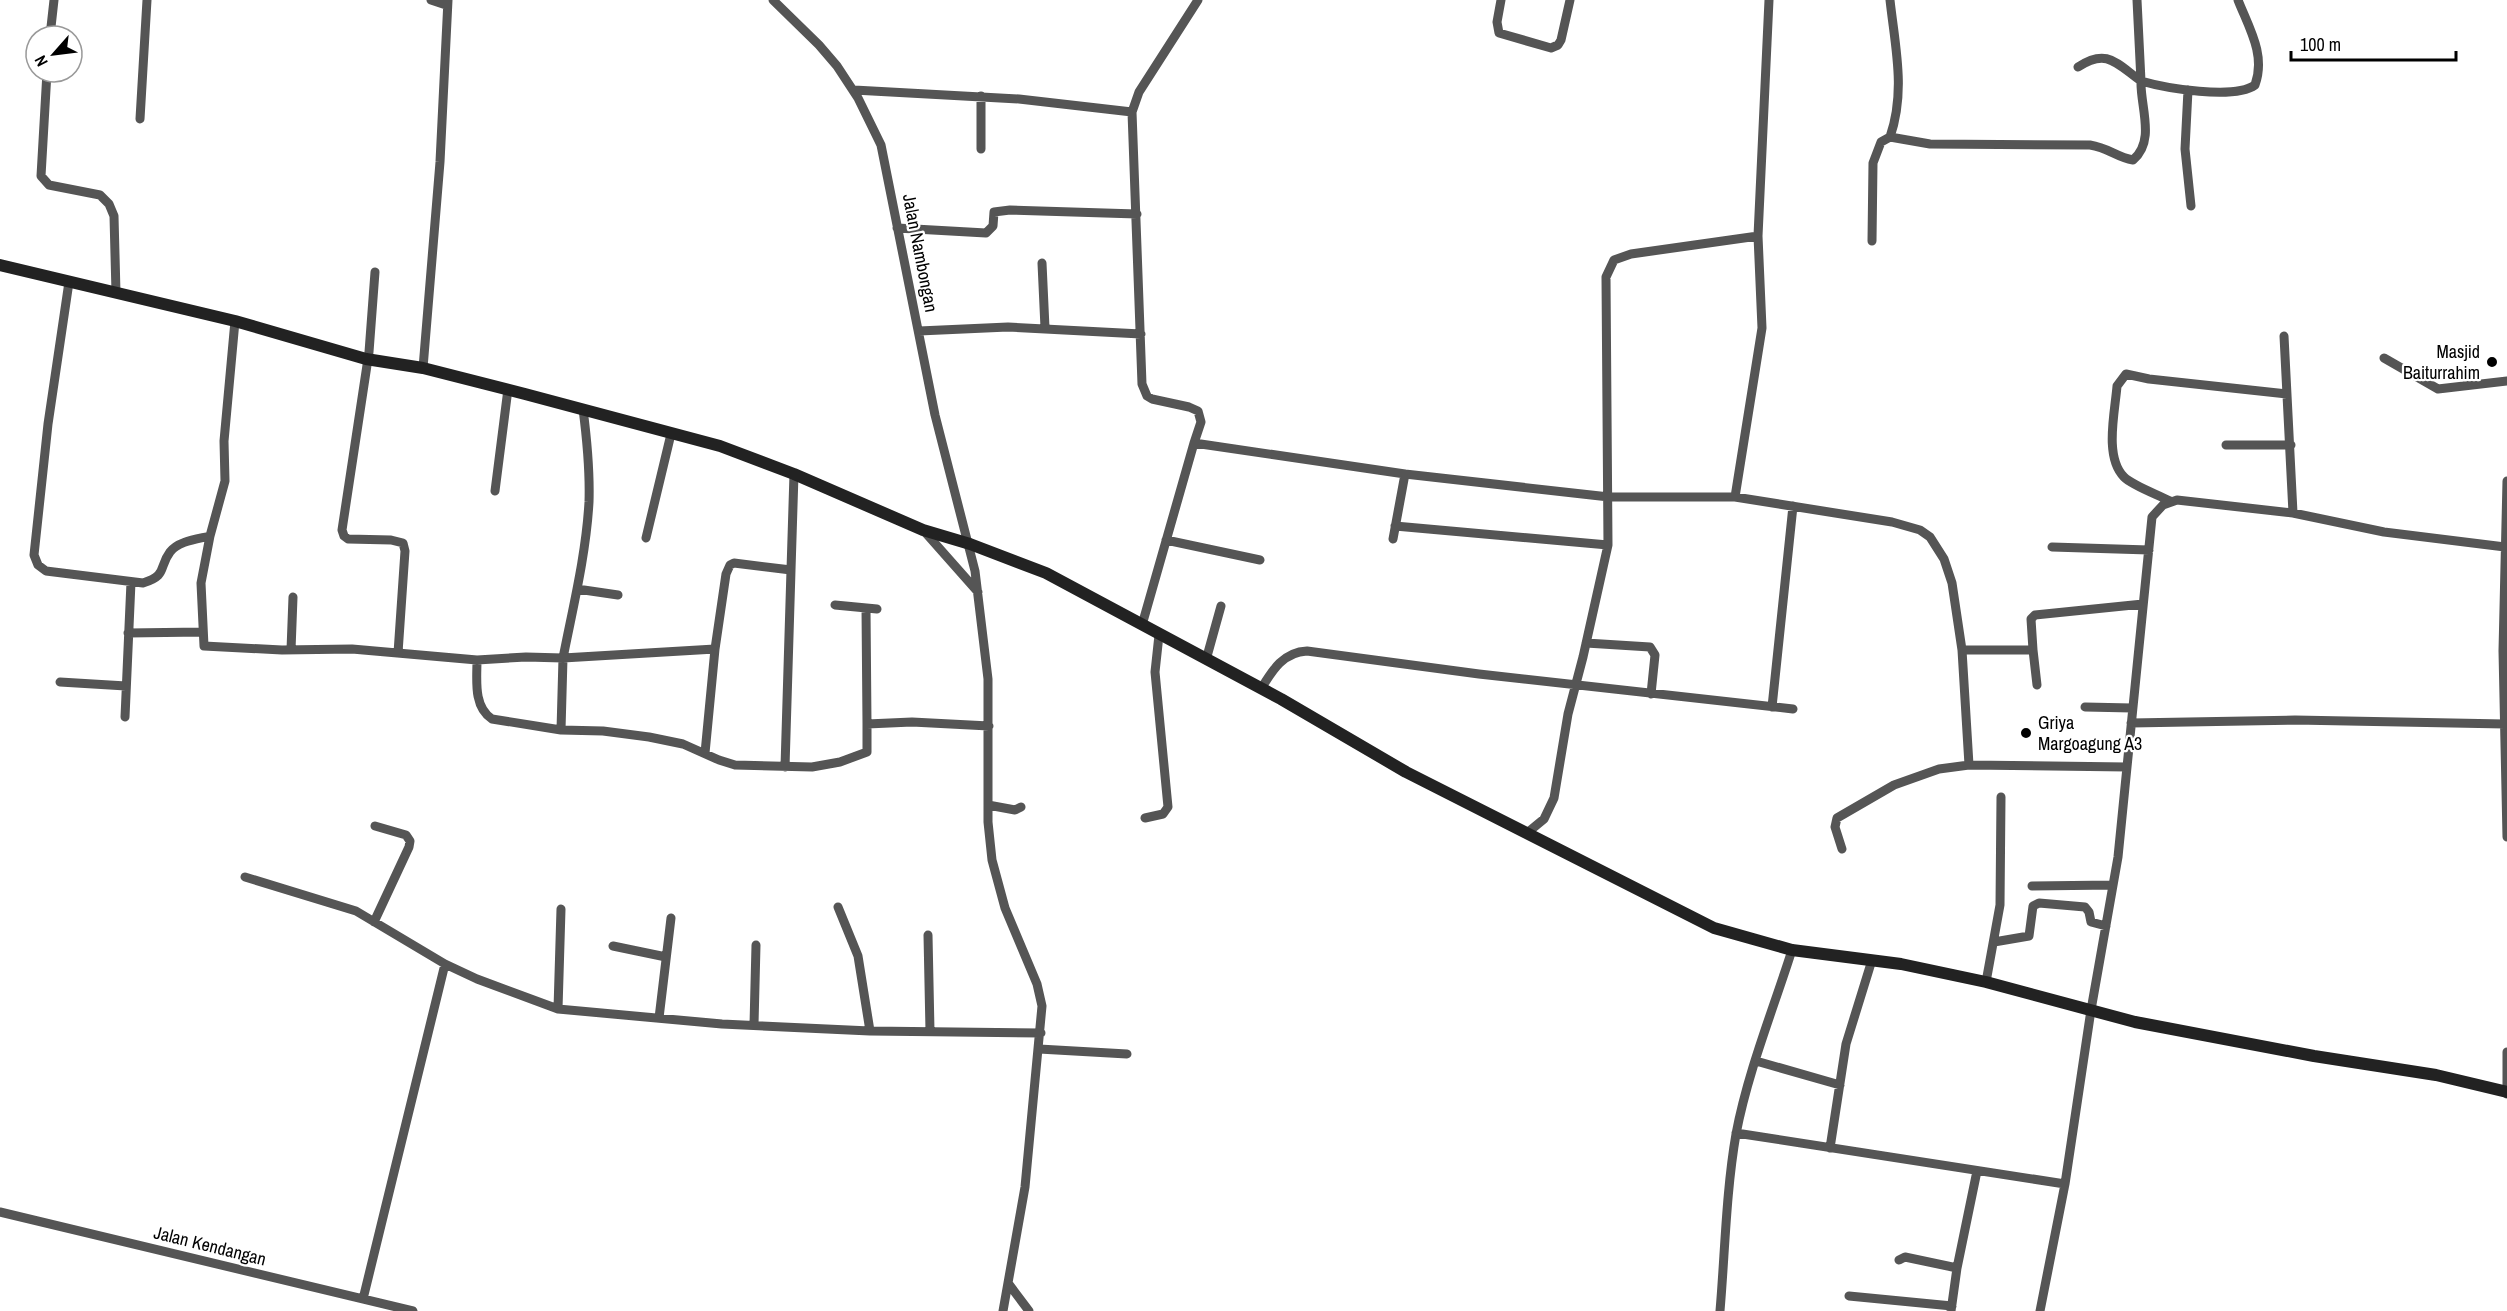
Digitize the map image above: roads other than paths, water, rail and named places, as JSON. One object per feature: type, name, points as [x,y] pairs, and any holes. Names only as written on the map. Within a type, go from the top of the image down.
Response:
[{"type":"street","points":[[51,24],[54,0]]},
{"type":"street","points":[[140,119],[147,0]]},
{"type":"street","points":[[423,368],[440,162],[447,2],[431,0]]},
{"type":"street","name":"Jalan Nambongan","points":[[773,0],[819,45],[854,90],[881,145],[935,415],[970,544],[988,679],[988,805],[991,851],[998,887],[1037,984],[1042,1006],[1025,1187],[1003,1311]]},
{"type":"street","points":[[1142,626],[1201,422],[1198,411],[1152,399],[1144,391],[1132,112],[1139,92],[1198,0]]},
{"type":"street","points":[[1501,0],[1497,22],[1499,33],[1551,48],[1562,40],[1570,0]]},
{"type":"street","points":[[1735,497],[1762,328],[1758,236],[1769,0]]},
{"type":"street","points":[[1890,0],[1898,54],[1899,86],[1896,120],[1890,137]]},
{"type":"street","points":[[1872,242],[1873,164],[1881,142],[1890,137],[1930,144],[2090,145],[2106,148],[2120,158],[2133,160],[2141,154],[2146,139],[2140,81],[2138,0]]},
{"type":"street","points":[[2078,67],[2091,58],[2100,57],[2110,60],[2140,81],[2160,87],[2236,92],[2255,85],[2260,71],[2260,60],[2238,0]]},
{"type":"street","points":[[46,84],[41,176],[49,185],[100,195],[109,204],[114,216],[116,293]]},
{"type":"street","points":[[854,90],[981,96],[1087,105],[1132,112]]},
{"type":"street","points":[[2188,90],[2185,149],[2192,206]]},
{"type":"street","points":[[981,96],[981,149]]},
{"type":"street","points":[[897,228],[986,233],[993,226],[994,212],[1010,210],[1137,214]]},
{"type":"street","points":[[1533,832],[1548,813],[1554,798],[1568,714],[1608,545],[1605,277],[1614,260],[1630,254],[1758,236]]},
{"type":"street","points":[[1042,263],[1045,328]]},
{"type":"street","points":[[0,265],[235,321],[366,360],[423,368],[584,409],[720,446],[794,474],[923,530],[970,544],[1046,573],[1261,689],[1406,772],[1533,832],[1714,928],[1792,950],[1872,960],[1986,982],[2135,1022],[2314,1056],[2436,1075],[2507,1092],[2507,1052]]},
{"type":"street","points":[[375,272],[373,311],[342,531],[348,539],[391,540],[403,543],[405,551],[398,653]]},
{"type":"street","points":[[69,282],[48,424],[34,555],[38,565],[46,570],[143,583],[156,579],[162,573],[169,552],[174,548],[210,536]]},
{"type":"street","points":[[235,321],[224,441],[225,481],[210,536],[201,583],[204,646],[291,650],[352,649],[477,660],[526,657],[563,658],[715,649]]},
{"type":"street","points":[[919,331],[1045,328],[1141,334]]},
{"type":"street","points":[[2284,336],[2293,513]]},
{"type":"street","points":[[2384,358],[2438,389],[2507,381]]},
{"type":"street","points":[[2170,501],[2124,477],[2116,463],[2111,443],[2117,386],[2126,374],[2287,394]]},
{"type":"street","points":[[495,491],[508,390]]},
{"type":"street","points":[[561,730],[563,658],[577,589],[589,502],[588,449],[584,409]]},
{"type":"street","points":[[646,538],[671,434]]},
{"type":"street","points":[[1194,443],[1405,474],[1609,497],[1735,497],[1892,522],[1920,530],[1930,537],[1944,559],[1952,583],[1962,650],[1969,765]]},
{"type":"street","points":[[2226,445],[2291,445]]},
{"type":"street","points":[[785,767],[794,474]]},
{"type":"street","points":[[1393,539],[1405,474]]},
{"type":"street","points":[[2507,481],[2505,547],[2507,837]]},
{"type":"street","points":[[2040,1311],[2065,1184],[2091,1010],[2118,857],[2152,517],[2160,507],[2177,500],[2293,513],[2384,532],[2505,547]]},
{"type":"street","points":[[1772,707],[1793,506]]},
{"type":"street","points":[[1395,526],[1608,545]]},
{"type":"street","points":[[923,530],[978,592]]},
{"type":"street","points":[[1166,540],[1260,560]]},
{"type":"street","points":[[2052,547],[2149,550]]},
{"type":"street","points":[[705,753],[715,649],[726,574],[730,565],[735,563],[791,570]]},
{"type":"street","points":[[125,717],[131,582]]},
{"type":"street","points":[[577,589],[618,595]]},
{"type":"street","points":[[291,650],[293,597]]},
{"type":"street","points":[[2037,685],[2031,619],[2034,615],[2143,604]]},
{"type":"street","points":[[836,605],[877,609]]},
{"type":"street","points":[[1206,660],[1221,606]]},
{"type":"street","points":[[477,660],[477,690],[480,705],[486,715],[499,721],[561,730],[603,731],[649,737],[683,744],[727,764],[812,767],[840,762],[867,751],[866,608]]},
{"type":"street","points":[[128,633],[202,632]]},
{"type":"street","points":[[1145,818],[1163,814],[1168,807],[1155,672],[1160,635]]},
{"type":"street","points":[[1586,643],[1650,647],[1655,655],[1651,694]]},
{"type":"street","points":[[1962,650],[2033,650]]},
{"type":"street","points":[[1261,689],[1275,666],[1281,661],[1295,652],[1307,651],[1576,686],[1793,709]]},
{"type":"street","points":[[60,682],[126,686]]},
{"type":"street","points":[[2085,707],[2132,708]]},
{"type":"street","points":[[2131,723],[2295,720],[2505,724]]},
{"type":"street","points":[[867,724],[912,722],[989,726]]},
{"type":"street","points":[[1842,849],[1835,822],[1837,818],[1894,785],[1939,769],[1969,765],[2127,767]]},
{"type":"street","points":[[1986,982],[2001,888],[2001,797]]},
{"type":"street","points":[[988,805],[1015,810],[1021,807]]},
{"type":"street","points":[[374,922],[410,842],[406,835],[375,826]]},
{"type":"street","points":[[245,877],[356,911],[445,964],[477,979],[558,1010],[754,1025],[1041,1033]]},
{"type":"street","points":[[2032,886],[2113,885]]},
{"type":"street","points":[[1994,942],[2029,936],[2033,906],[2039,903],[2085,907],[2089,912],[2091,922],[2106,926]]},
{"type":"street","points":[[838,907],[858,956],[870,1030]]},
{"type":"street","points":[[558,1010],[561,909]]},
{"type":"street","points":[[659,1018],[671,918]]},
{"type":"street","points":[[928,935],[930,1031]]},
{"type":"street","points":[[754,1025],[756,945]]},
{"type":"street","points":[[612,946],[666,957]]},
{"type":"street","points":[[1720,1311],[1731,1169],[1744,1098],[1792,950]]},
{"type":"street","points":[[1830,1148],[1848,1037],[1872,960]]},
{"type":"street","points":[[363,1299],[445,964]]},
{"type":"street","points":[[1039,1049],[1127,1054]]},
{"type":"street","points":[[1756,1061],[1840,1085]]},
{"type":"street","points":[[1737,1134],[2065,1184]]},
{"type":"street","points":[[1849,1296],[1951,1309],[1977,1171]]},
{"type":"street","name":"Jalan Kendangan","points":[[0,1212],[413,1311]]},
{"type":"street","points":[[1899,1260],[1905,1257],[1957,1268]]},
{"type":"street","points":[[1008,1283],[1029,1311]]},
{"type":"street","points":[[1898,1311],[1899,1301]]},
{"type":"place","name":"Masjid Baiturrahim","points":[[2492,362]]},
{"type":"place","name":"Griya Margoagung A3","points":[[2026,733]]}]
